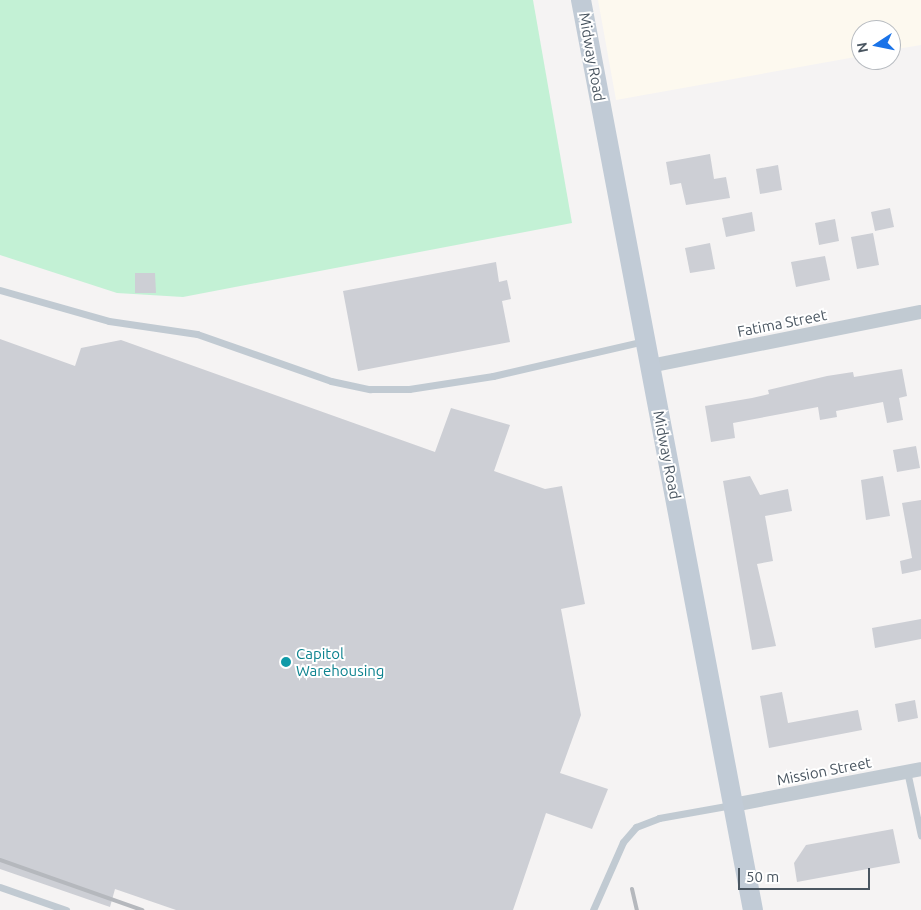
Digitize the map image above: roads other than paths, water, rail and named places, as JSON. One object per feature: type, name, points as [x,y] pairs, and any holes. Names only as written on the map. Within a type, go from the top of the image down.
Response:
[{"type":"main road","name":"Midway Road","points":[[581,0],[753,910]]},
{"type":"street","name":"Fatima Street","points":[[650,366],[921,312]]},
{"type":"street","name":"Mission Street","points":[[733,805],[921,769]]},
{"type":"lane","points":[[0,290],[109,321],[197,334],[331,381],[370,389],[409,389],[493,376],[645,341]]},
{"type":"lane","points":[[907,772],[921,836]]},
{"type":"lane","points":[[593,910],[623,842],[636,827],[659,818],[733,805]]},
{"type":"lane","points":[[0,888],[66,910]]},
{"type":"railway","points":[[0,860],[142,910]]},
{"type":"railway","points":[[632,889],[637,910]]},
{"type":"place","name":"Capitol Warehousing","points":[[286,662]]}]
